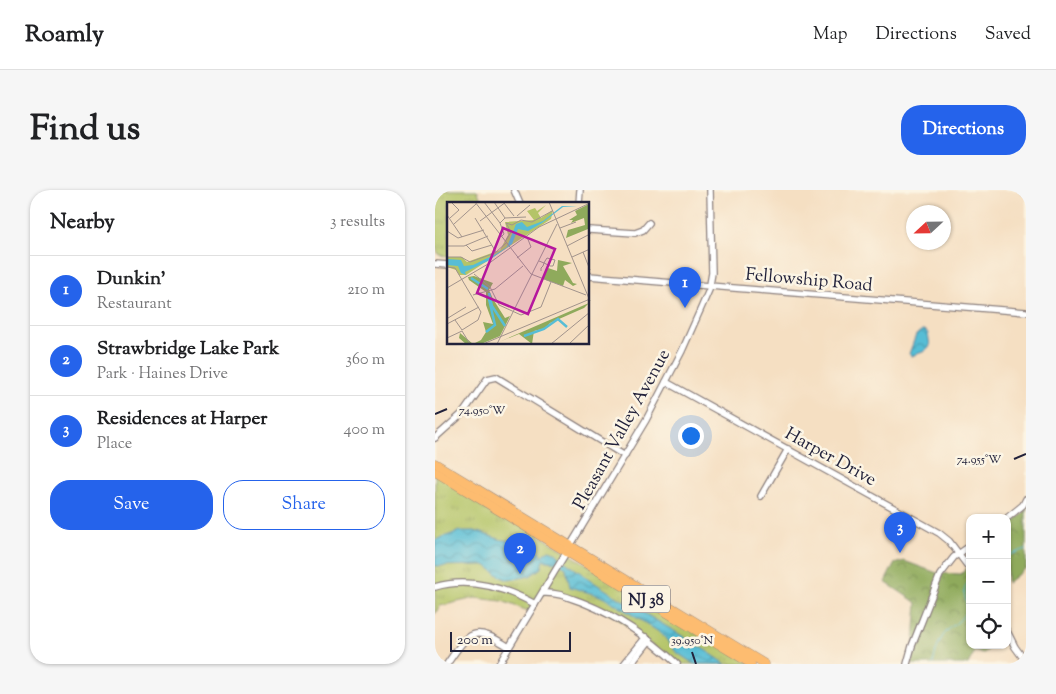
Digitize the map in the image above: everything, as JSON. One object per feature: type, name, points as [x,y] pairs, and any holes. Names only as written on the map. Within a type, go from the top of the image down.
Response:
[{"type":"highway","name":"NJ 38","points":[[435,462],[568,552],[765,664]]},
{"type":"highway","name":"NJ 38","points":[[435,472],[751,664]]},
{"type":"street","points":[[514,190],[519,202]]},
{"type":"street","name":"Pleasant Valley Avenue","points":[[499,664],[625,456],[666,382],[697,319],[710,286],[712,258],[710,190]]},
{"type":"street","points":[[1021,190],[1026,195]]},
{"type":"street","points":[[590,230],[635,233],[643,230],[649,223]]},
{"type":"street","name":"Fellowship Road","points":[[590,276],[1026,312]]},
{"type":"street","points":[[435,438],[463,413],[487,379],[496,377],[625,456]]},
{"type":"street","name":"Harper Drive","points":[[666,382],[939,532],[966,565]]},
{"type":"street","points":[[761,496],[788,449]]},
{"type":"street","points":[[1011,515],[1023,505],[1026,499]]},
{"type":"street","points":[[907,664],[912,646],[940,575],[949,563],[966,549]]},
{"type":"street","points":[[435,587],[451,584],[484,585],[518,595],[535,604]]},
{"type":"street","points":[[543,594],[563,595],[602,610],[623,621],[677,664]]},
{"type":"street","points":[[447,664],[461,643],[473,634],[483,634],[509,647]]},
{"type":"street","points":[[624,664],[648,639]]},
{"type":"street","points":[[631,664],[648,639]]},
{"type":"street","points":[[1011,639],[1026,662]]},
{"type":"green space","points":[[435,190],[477,190],[482,202],[447,202],[447,256],[439,255],[435,246]]},
{"type":"green space","points":[[435,472],[751,664],[676,664],[614,616],[555,593],[543,594],[531,612],[502,601],[475,598],[440,606],[435,614]]},
{"type":"green space","points":[[1026,508],[1026,568],[1011,580],[1011,524],[1025,512]]},
{"type":"green space","points":[[904,561],[937,573],[961,574],[966,569],[966,649],[989,649],[982,654],[975,651],[968,664],[912,664],[917,603],[885,582],[894,564]]},
{"type":"water","points":[[922,330],[928,333],[930,346],[923,352],[911,356],[909,354],[916,335]]},
{"type":"water","points":[[460,531],[475,531],[502,540],[528,542],[540,552],[541,556],[549,550],[554,552],[595,583],[726,664],[694,664],[676,652],[662,634],[612,602],[600,596],[570,587],[566,568],[559,563],[543,560],[541,568],[530,576],[509,580],[501,577],[485,565],[435,566],[435,540]]},
{"type":"waterway","points":[[1011,555],[1026,549]]},
{"type":"waterway","points":[[966,586],[964,592],[966,601]]},
{"type":"waterway","points":[[933,664],[942,638],[961,619],[965,613],[967,604]]},
{"type":"place","name":"Dunkin'","points":[[685,308]]},
{"type":"place","name":"Residences at Harper","points":[[900,553]]},
{"type":"place","name":"Strawbridge Lake Park","points":[[520,574]]}]
